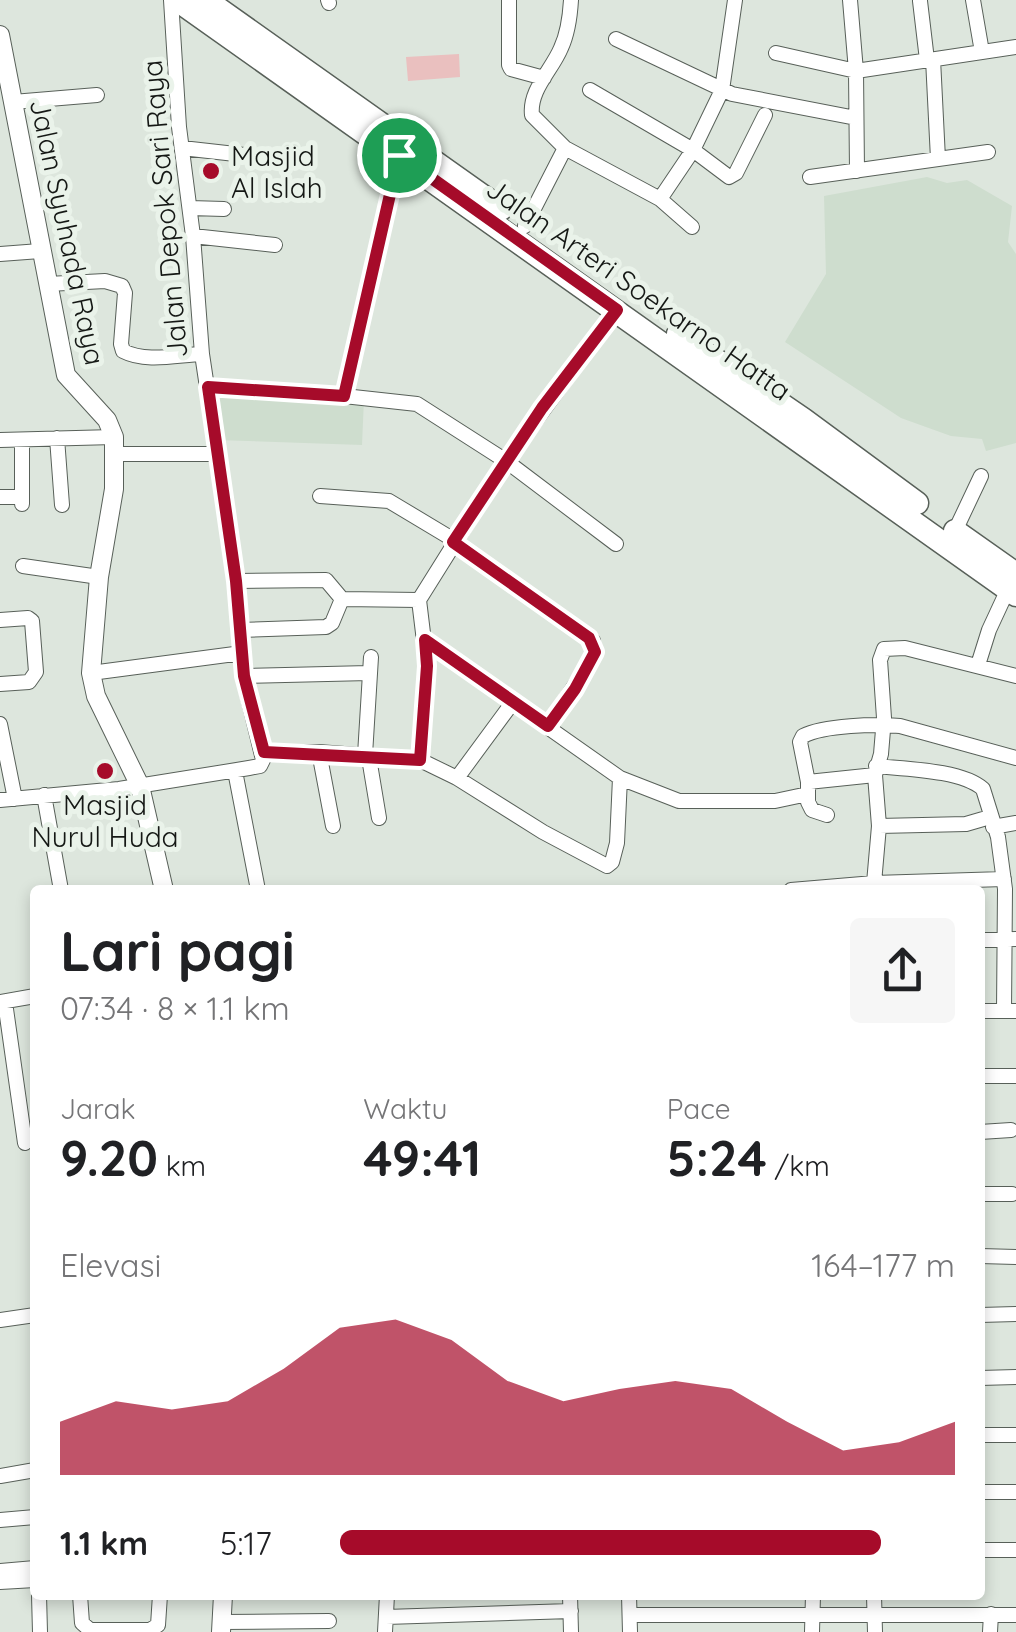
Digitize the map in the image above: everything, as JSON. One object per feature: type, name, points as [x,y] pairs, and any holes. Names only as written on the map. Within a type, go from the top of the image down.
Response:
[{"type":"main road","name":"Jalan Arteri Soekarno Hatta","points":[[174,0],[399,155],[521,232],[617,310],[1014,580]]},
{"type":"main road","points":[[206,0],[521,232],[866,476],[955,532],[1014,580]]},
{"type":"street","name":"Jalan Depok Sari Raya","points":[[174,0],[182,148],[202,354],[236,581],[244,676],[264,752]]},
{"type":"street","points":[[509,0],[509,65],[544,78]]},
{"type":"street","points":[[571,0],[569,28],[561,50],[532,98],[532,114],[564,148],[660,199],[692,227]]},
{"type":"street","points":[[660,199],[693,150],[722,90],[736,0]]},
{"type":"street","points":[[850,0],[856,71],[857,170]]},
{"type":"street","points":[[974,0],[982,52]]},
{"type":"street","points":[[920,2],[930,60],[938,159]]},
{"type":"street","name":"Jalan Syuhada Raya","points":[[0,35],[66,375],[107,420],[115,445]]},
{"type":"street","points":[[616,38],[732,94],[856,118]]},
{"type":"street","points":[[776,53],[856,71],[1016,47]]},
{"type":"street","points":[[590,90],[693,150],[722,173],[733,176],[765,116]]},
{"type":"street","points":[[13,102],[96,95]]},
{"type":"street","points":[[182,148],[254,156]]},
{"type":"street","points":[[521,232],[564,148]]},
{"type":"street","points":[[810,177],[988,152]]},
{"type":"street","points":[[344,396],[399,155]]},
{"type":"street","points":[[190,208],[224,209]]},
{"type":"street","points":[[193,236],[275,245]]},
{"type":"street","points":[[0,254],[40,251]]},
{"type":"street","points":[[48,284],[105,281],[122,286],[121,344],[129,354],[140,358],[202,354]]},
{"type":"street","points":[[420,760],[427,666],[419,600],[453,540],[506,461],[617,310]]},
{"type":"street","points":[[208,387],[417,404],[506,461],[616,544]]},
{"type":"street","points":[[57,438],[62,505]]},
{"type":"street","points":[[0,440],[57,438],[219,454]]},
{"type":"street","points":[[0,497],[22,500],[22,440]]},
{"type":"street","points":[[115,445],[114,489],[99,577],[91,673],[96,696],[140,786],[163,885]]},
{"type":"street","points":[[955,532],[981,476]]},
{"type":"street","points":[[320,496],[389,501],[453,540],[592,641],[595,652],[548,726]]},
{"type":"street","points":[[23,566],[99,577]]},
{"type":"street","points":[[236,581],[326,580],[342,599],[419,600]]},
{"type":"street","points":[[978,665],[989,630],[1014,580]]},
{"type":"street","points":[[239,630],[326,627],[332,624],[342,599]]},
{"type":"street","points":[[0,620],[32,621],[36,672],[28,682],[0,684]]},
{"type":"street","points":[[425,640],[620,778],[679,801],[775,801],[876,770],[944,774],[980,784],[1004,879],[1011,939],[1010,1011],[985,1010]]},
{"type":"street","points":[[874,883],[876,770],[884,724],[880,660],[884,650],[904,648],[1016,676]]},
{"type":"street","points":[[91,673],[242,653]]},
{"type":"street","points":[[244,676],[370,665],[364,755],[370,764],[379,818]]},
{"type":"street","points":[[456,778],[512,702]]},
{"type":"street","points":[[0,724],[8,799],[140,786],[260,766],[264,752],[420,760],[607,866],[617,843],[620,778]]},
{"type":"street","points":[[827,815],[812,810],[800,742],[815,732],[884,724],[1016,758]]},
{"type":"street","points":[[319,752],[333,826]]},
{"type":"street","points":[[235,770],[257,885]]},
{"type":"street","points":[[44,796],[61,885]]},
{"type":"street","points":[[878,826],[1016,824]]},
{"type":"street","points":[[918,885],[1004,879]]},
{"type":"street","points":[[862,885],[894,885]]},
{"type":"street","points":[[985,940],[1011,939]]},
{"type":"street","points":[[25,1143],[28,1107],[3,1002],[30,997]]},
{"type":"street","points":[[985,1076],[1016,1076]]},
{"type":"street","points":[[985,1132],[1011,1130]]},
{"type":"street","points":[[985,1194],[1012,1194]]},
{"type":"street","points":[[985,1256],[1016,1256]]},
{"type":"street","points":[[985,1315],[1016,1314]]},
{"type":"street","points":[[0,1320],[30,1317]]},
{"type":"street","points":[[985,1378],[1016,1378]]},
{"type":"street","points":[[985,1435],[1016,1435]]},
{"type":"street","points":[[0,1476],[30,1471]]},
{"type":"street","points":[[985,1492],[1016,1492]]},
{"type":"street","points":[[0,1520],[30,1517]]},
{"type":"street","points":[[985,1550],[1016,1550]]},
{"type":"street","points":[[0,1571],[30,1568]]},
{"type":"street","points":[[0,1582],[30,1580]]},
{"type":"street","points":[[39,1600],[40,1632]]},
{"type":"street","points":[[80,1600],[82,1623],[90,1630],[150,1630],[158,1625],[160,1600]]},
{"type":"street","points":[[222,1600],[221,1627],[329,1621]]},
{"type":"street","points":[[387,1600],[386,1625],[444,1615],[571,1603],[571,1632]]},
{"type":"street","points":[[629,1600],[630,1632]]},
{"type":"street","points":[[990,1614],[990,1632]]},
{"type":"street","points":[[630,1615],[686,1625],[875,1624],[936,1616],[1016,1614]]},
{"type":"street","points":[[444,1615],[444,1632]]},
{"type":"street","points":[[936,1616],[936,1632]]},
{"type":"shaded area","points":[[459,54],[460,77],[408,81],[406,57]]},
{"type":"shaded area","points":[[927,177],[947,183],[967,180],[1012,206],[1008,242],[1016,254],[1016,443],[986,451],[982,439],[951,436],[901,418],[785,342],[826,274],[824,196]]},
{"type":"shaded area","points":[[219,393],[364,399],[362,445],[217,440]]},
{"type":"place","name":"Masjid Al Islah","points":[[211,171]]},
{"type":"place","name":"Masjid Nurul Huda","points":[[105,771]]},
{"type":"route","points":[[399,155],[617,310],[542,408],[453,542],[589,638],[595,652],[548,726],[425,640],[427,666],[420,760],[264,752],[244,676],[236,581],[208,387],[344,396],[399,155]]}]
